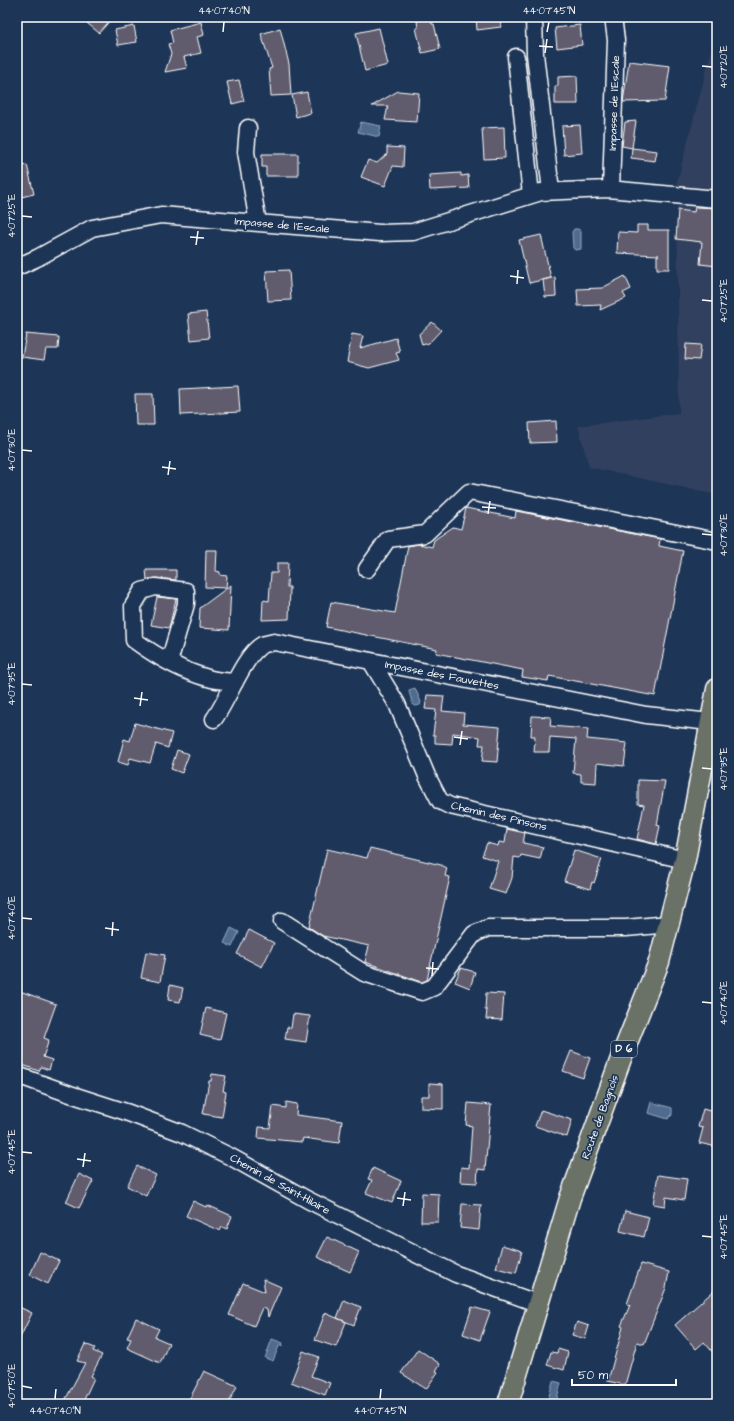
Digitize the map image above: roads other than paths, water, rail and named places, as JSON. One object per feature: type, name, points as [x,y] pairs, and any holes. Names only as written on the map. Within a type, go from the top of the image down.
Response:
[{"type":"main road","name":"Route de Bagnols","points":[[508,1404],[570,1198],[623,1052],[659,962],[685,860],[717,689]]},
{"type":"street","points":[[536,17],[534,18],[535,54],[551,191]]},
{"type":"street","name":"Impasse de l'Escale","points":[[611,189],[616,40],[613,17]]},
{"type":"street","points":[[516,57],[531,195]]},
{"type":"street","points":[[248,128],[246,152],[258,223]]},
{"type":"street","name":"Impasse de l'Escale","points":[[17,267],[37,258],[92,228],[161,215],[380,233],[414,232],[531,195],[551,191],[611,189],[717,198]]},
{"type":"street","points":[[367,569],[388,539],[425,534],[469,492],[717,541]]},
{"type":"street","points":[[169,662],[186,604],[186,591],[155,587],[142,591],[133,606],[134,640],[153,655],[169,662],[208,678],[235,682]]},
{"type":"street","name":"Impasse des Fauvettes","points":[[214,719],[223,708],[235,682],[251,655],[261,646],[274,642],[296,645],[372,662],[646,715],[710,722]]},
{"type":"street","name":"Chemin des Pinsons","points":[[372,662],[397,704],[427,776],[440,801],[450,806],[685,860]]},
{"type":"street","points":[[282,922],[364,973],[422,992],[434,987],[474,934],[488,928],[626,928],[669,924]]},
{"type":"street","name":"Chemin de Saint-Hilaire","points":[[17,1075],[126,1112],[182,1133],[231,1157],[308,1200],[456,1274],[539,1304]]}]
